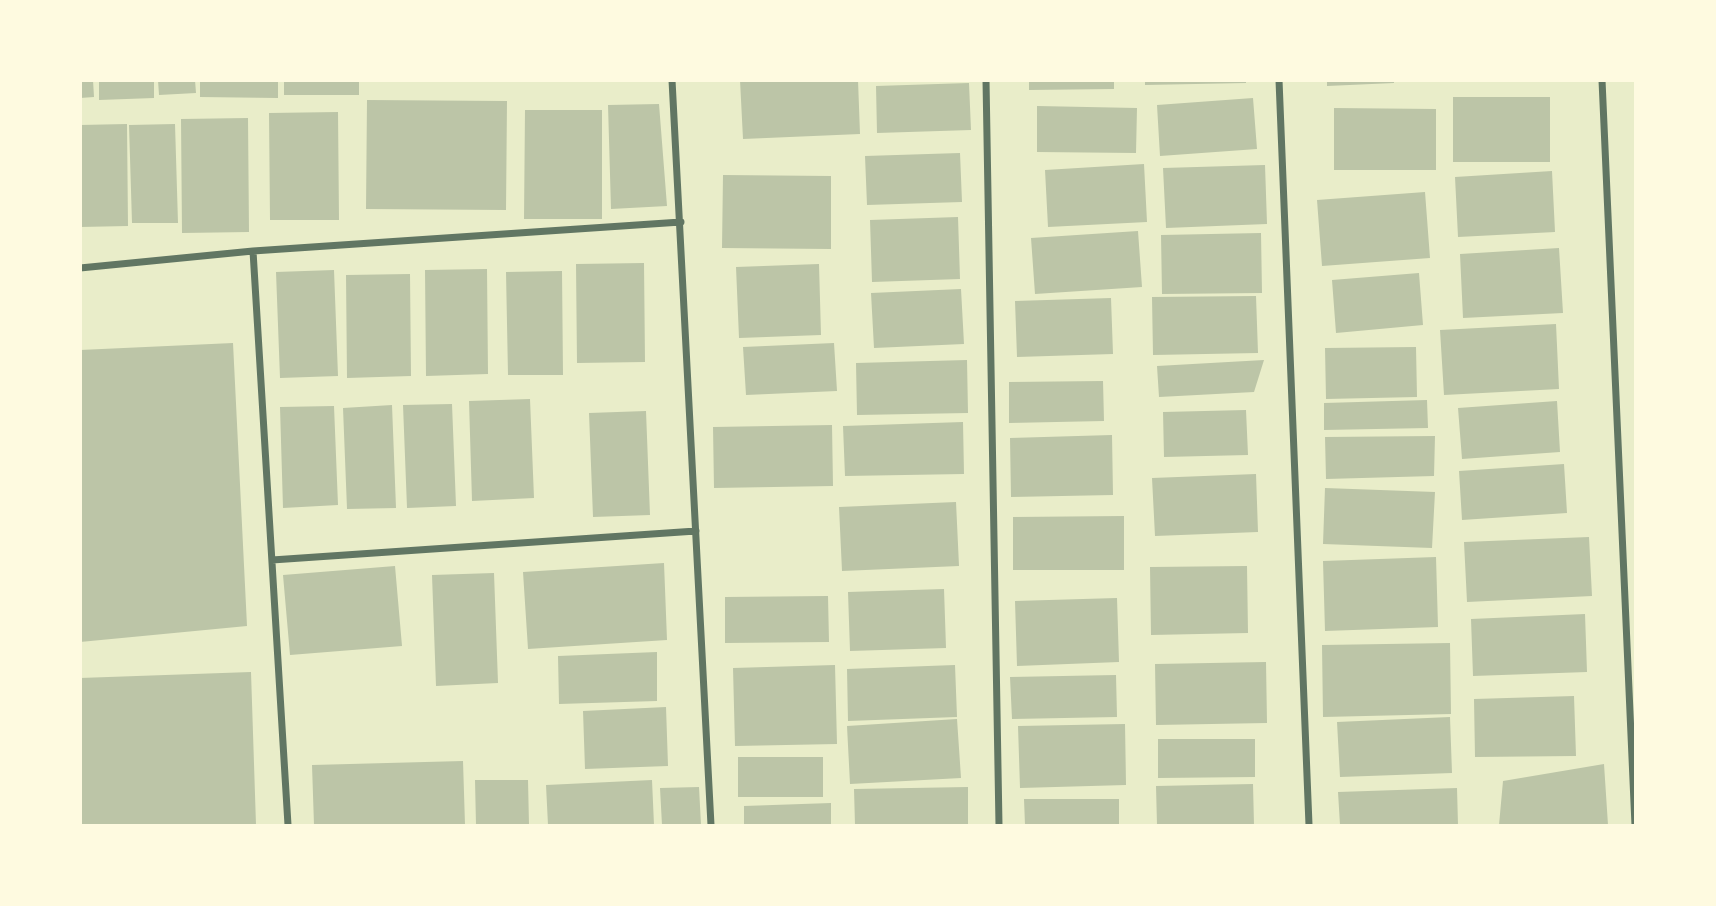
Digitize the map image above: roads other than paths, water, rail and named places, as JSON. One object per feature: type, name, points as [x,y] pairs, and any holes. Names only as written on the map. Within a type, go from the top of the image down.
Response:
[{"type":"street","points":[[672,80],[711,825]]},
{"type":"street","points":[[986,80],[999,825]]},
{"type":"street","points":[[1279,80],[1309,825]]},
{"type":"street","points":[[1602,80],[1635,825]]},
{"type":"street","points":[[80,268],[253,251],[681,222]]},
{"type":"street","points":[[253,251],[288,825]]},
{"type":"street","points":[[272,560],[696,531]]}]
